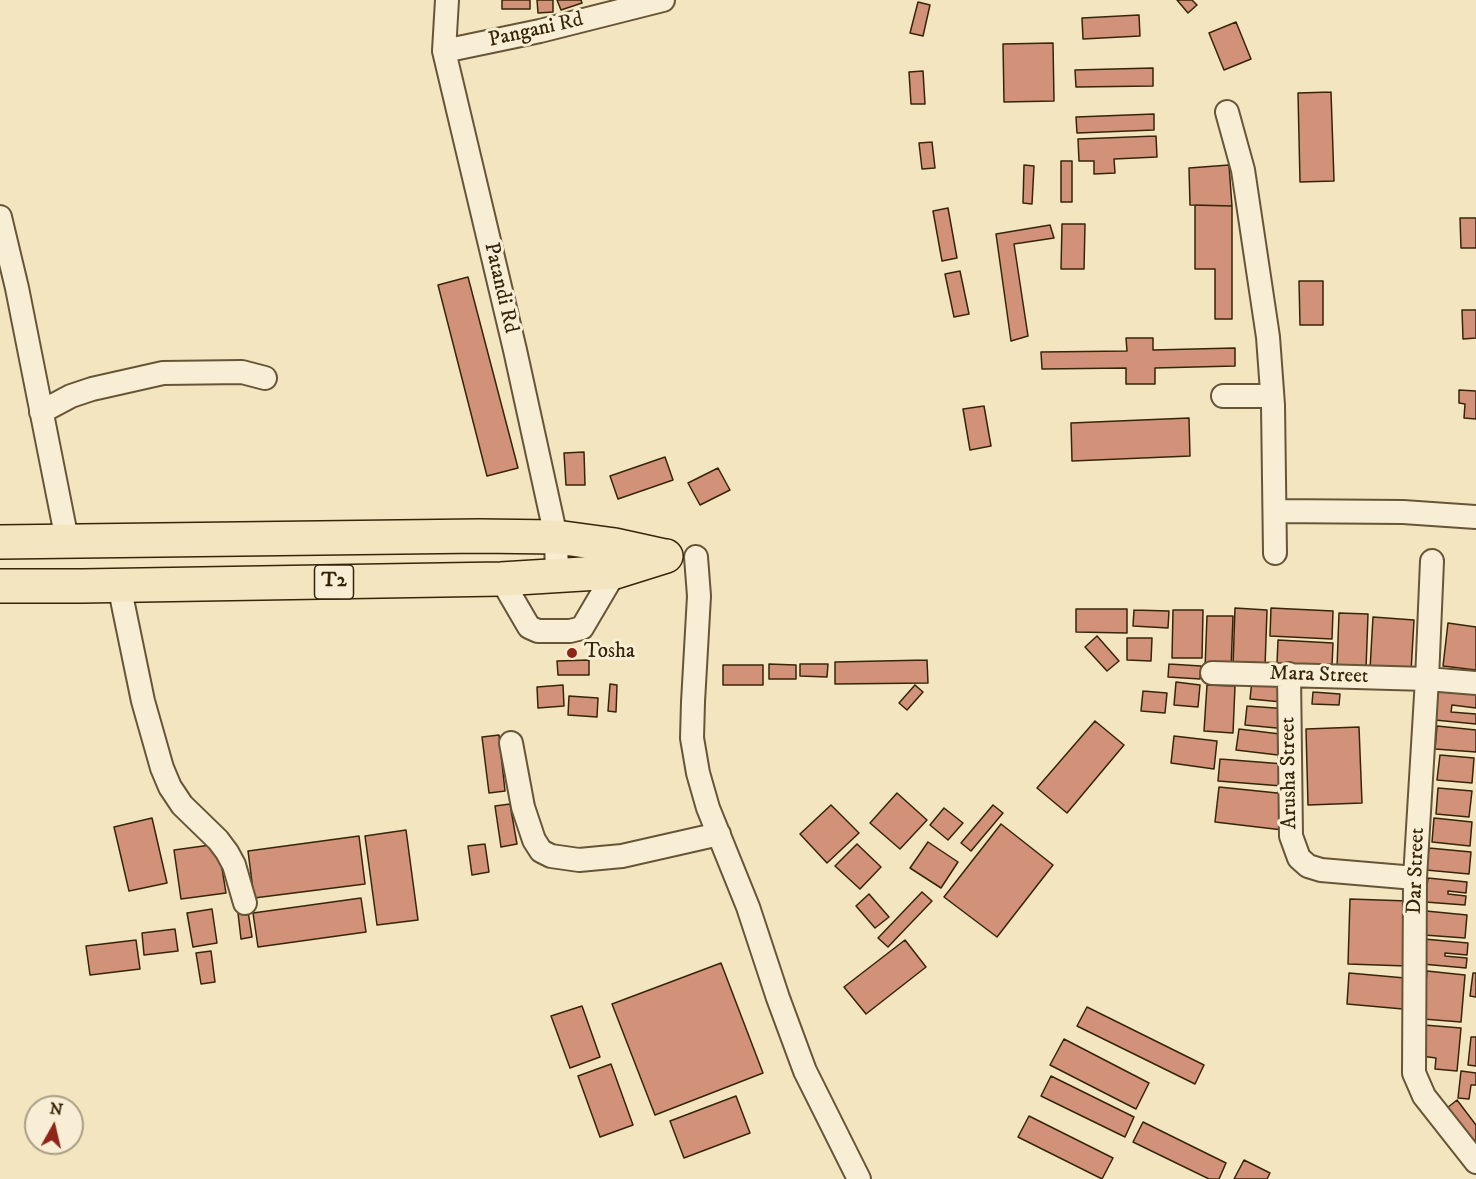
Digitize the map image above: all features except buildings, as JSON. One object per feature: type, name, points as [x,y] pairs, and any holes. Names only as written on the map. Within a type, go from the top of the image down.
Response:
[{"type":"highway","name":"T2","points":[[0,542],[556,537],[615,544],[666,556],[615,572],[501,579],[0,586]]},
{"type":"street","name":"Patandi Rd","points":[[447,0],[444,51],[515,350],[556,537],[557,576]]},
{"type":"street","name":"Pangani Rd","points":[[444,51],[540,31],[663,0]]},
{"type":"street","points":[[1227,112],[1244,170],[1268,337],[1272,396],[1275,553]]},
{"type":"street","points":[[0,217],[17,288],[67,540]]},
{"type":"street","points":[[41,412],[81,392],[163,374],[242,372],[265,378]]},
{"type":"street","points":[[1223,396],[1272,396]]},
{"type":"street","points":[[1275,511],[1403,512],[1476,517]]},
{"type":"street","points":[[696,556],[699,596],[692,738],[698,773],[708,808],[748,907],[805,1071],[859,1179]]},
{"type":"street","name":"Dar Street","points":[[1432,561],[1415,878],[1414,1073],[1424,1096],[1476,1162]]},
{"type":"street","points":[[501,579],[529,627],[538,631],[570,631],[582,628],[615,572]]},
{"type":"street","points":[[119,585],[143,701],[162,768],[170,787],[182,805],[227,852],[234,865],[245,903]]},
{"type":"street","name":"Mara Street","points":[[1212,673],[1427,679],[1476,683]]},
{"type":"street","name":"Arusha Street","points":[[1289,674],[1291,836],[1299,858],[1308,866],[1321,870],[1415,878]]},
{"type":"street","points":[[511,743],[523,807],[534,840],[541,850],[551,856],[579,860],[622,855],[719,834]]},
{"type":"place","name":"Tosha","points":[[572,653]]}]
